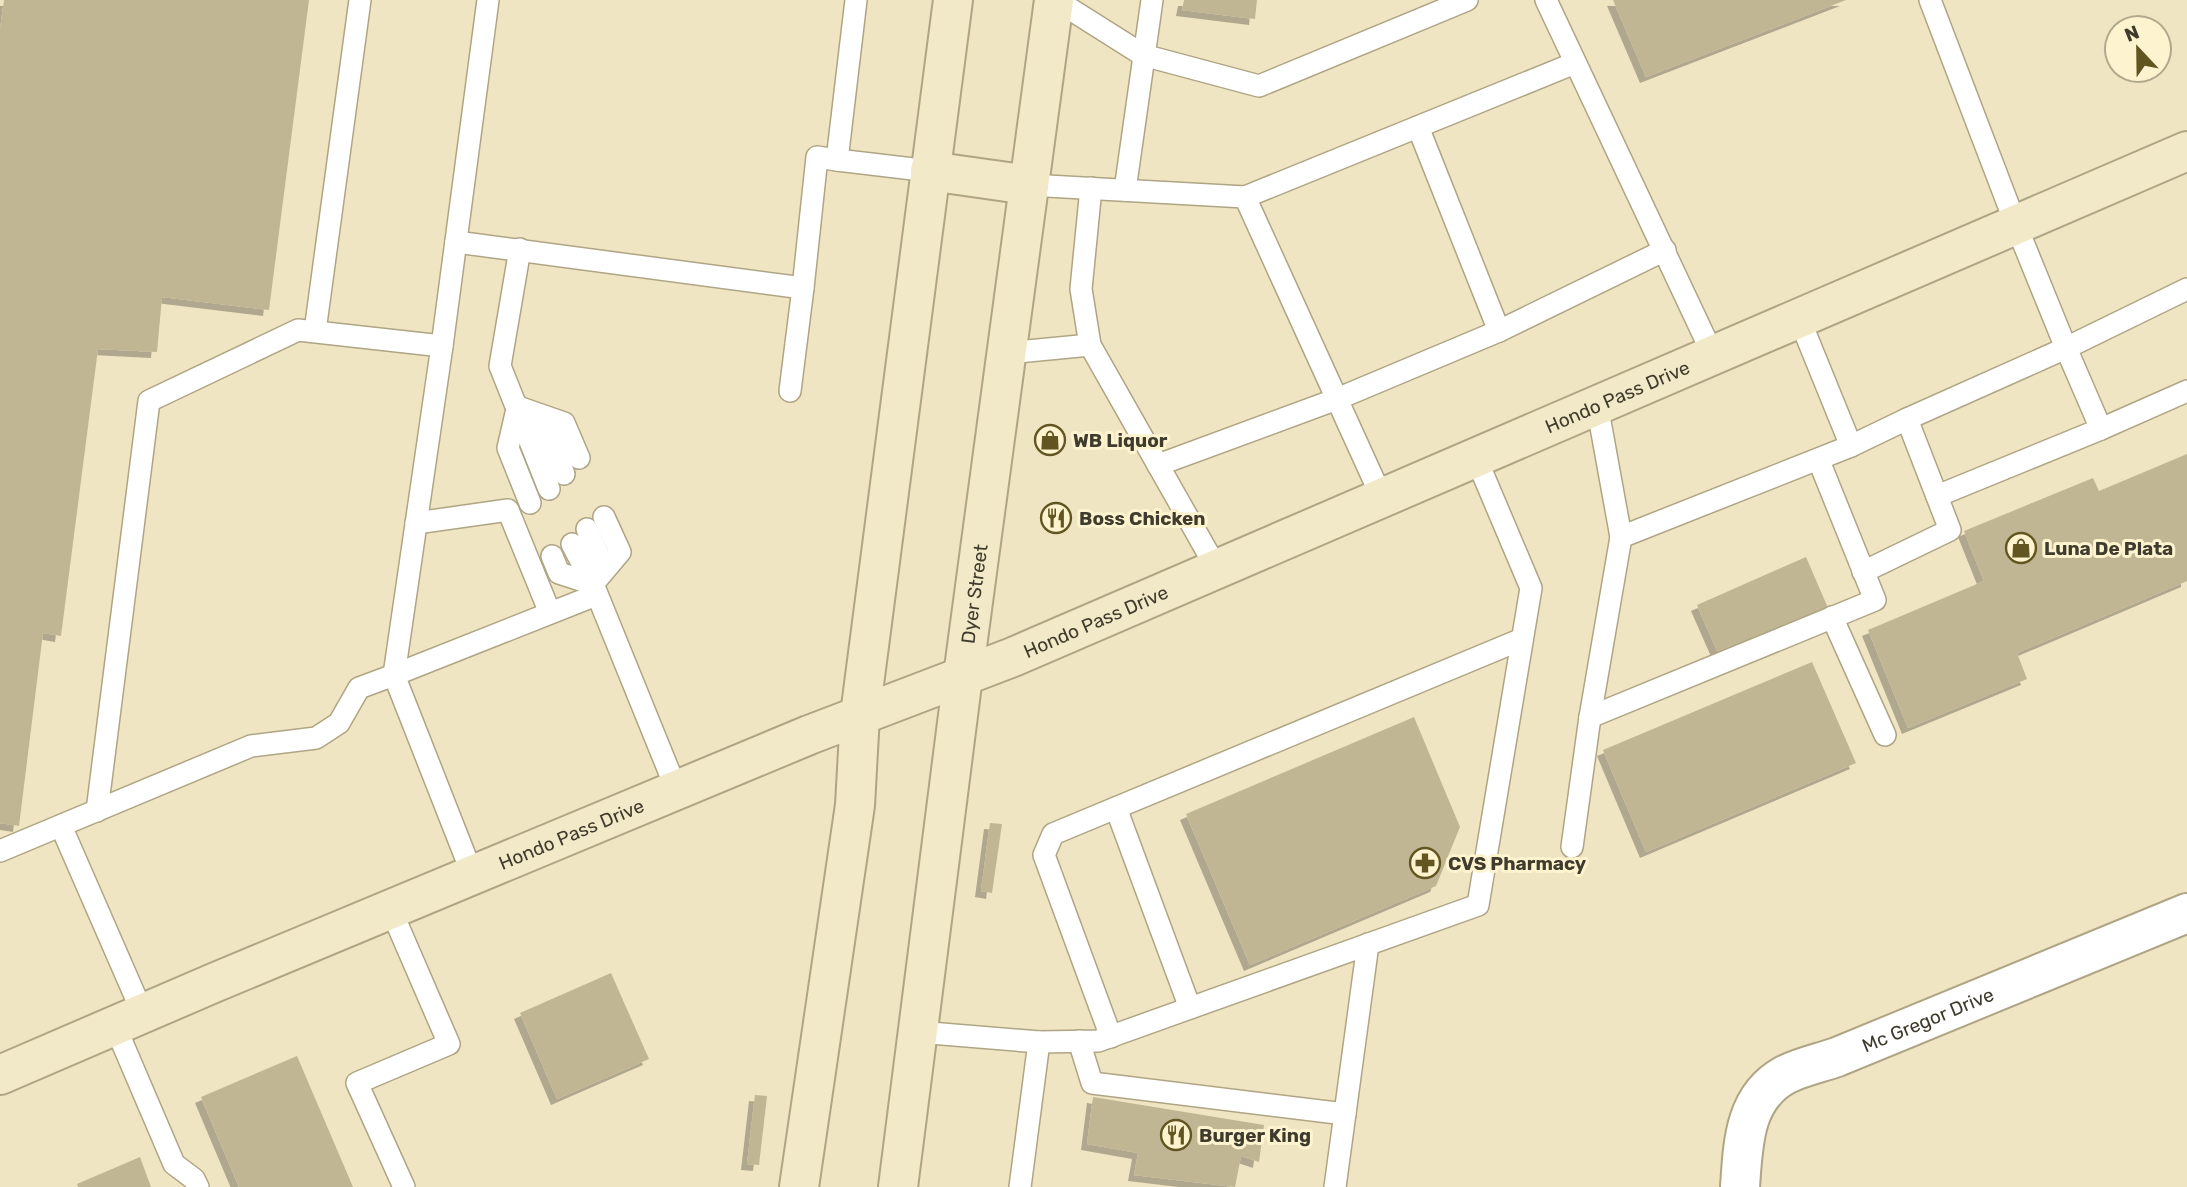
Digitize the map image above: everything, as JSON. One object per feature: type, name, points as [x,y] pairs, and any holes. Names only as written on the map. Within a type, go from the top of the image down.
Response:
[{"type":"main road","points":[[799,1187],[855,805],[860,715],[953,0]]},
{"type":"main road","name":"Dyer Street","points":[[898,1187],[963,676],[1055,0]]},
{"type":"main road","name":"Hondo Pass Drive","points":[[0,1075],[677,791],[860,715],[963,676],[1217,569],[2186,153]]},
{"type":"main road","points":[[930,171],[1029,185]]},
{"type":"street","name":"Mc Gregor Drive","points":[[1740,1187],[1744,1140],[1750,1114],[1767,1087],[1786,1075],[2183,923]]},
{"type":"lane","points":[[315,331],[360,0]]},
{"type":"lane","points":[[473,876],[394,675],[442,346],[488,0]]},
{"type":"lane","points":[[836,160],[856,0]]},
{"type":"lane","points":[[1055,0],[1143,55],[1259,86],[1467,0]]},
{"type":"lane","points":[[1125,190],[1152,0]]},
{"type":"lane","points":[[1546,0],[1713,355]]},
{"type":"lane","points":[[1930,0],[2016,225],[2101,429]]},
{"type":"lane","points":[[1029,185],[1245,197],[1576,63]]},
{"type":"lane","points":[[1418,127],[1499,331]]},
{"type":"lane","points":[[790,391],[817,157],[930,171]]},
{"type":"lane","points":[[1091,188],[1081,289],[1090,345],[1217,569]]},
{"type":"lane","points":[[1245,197],[1381,498]]},
{"type":"lane","points":[[456,242],[803,288]]},
{"type":"lane","points":[[520,250],[500,366],[518,407],[528,441],[556,481]]},
{"type":"lane","points":[[1157,465],[1337,399],[1499,331],[1665,250]]},
{"type":"lane","points":[[1621,537],[1819,461],[2066,348],[2187,289]]},
{"type":"lane","points":[[1799,318],[1851,446]]},
{"type":"lane","points":[[97,811],[149,401],[298,330],[442,346]]},
{"type":"lane","points":[[1007,353],[1090,345]]},
{"type":"lane","points":[[1937,496],[2187,391]]},
{"type":"lane","points":[[1573,847],[1590,717],[1621,537],[1597,405]]},
{"type":"lane","points":[[518,407],[564,423],[579,458]]},
{"type":"lane","points":[[518,407],[508,448],[530,503]]},
{"type":"lane","points":[[1863,572],[1950,530],[1907,419]]},
{"type":"lane","points":[[918,1032],[1040,1042],[1098,1041],[1478,905],[1531,588],[1476,458]]},
{"type":"lane","points":[[1590,717],[1875,600],[1819,461]]},
{"type":"lane","points":[[416,523],[508,510],[550,613]]},
{"type":"lane","points":[[0,851],[251,746],[316,738],[339,723],[359,688],[550,613],[595,589],[620,552],[588,530],[595,589],[677,791]]},
{"type":"lane","points":[[552,556],[559,573],[595,589]]},
{"type":"lane","points":[[1832,617],[1885,735]]},
{"type":"lane","points":[[1111,1037],[1044,855],[1052,834],[1522,639]]},
{"type":"lane","points":[[1116,808],[1190,1008]]},
{"type":"lane","points":[[61,826],[129,1020],[174,1164],[172,1187]]},
{"type":"lane","points":[[391,910],[449,1044],[357,1083],[404,1187]]},
{"type":"lane","points":[[1335,1187],[1368,944]]},
{"type":"lane","points":[[1079,1041],[1092,1083],[1345,1114]]},
{"type":"lane","points":[[1020,1187],[1040,1042]]},
{"type":"lane","points":[[174,1164],[194,1179],[198,1187]]},
{"type":"building","points":[[4,0],[309,0],[269,310],[162,297],[157,352],[98,349],[61,636],[43,633],[19,826],[0,823],[0,30]]},
{"type":"building","points":[[1184,0],[1257,0],[1255,19],[1182,10]]},
{"type":"building","points":[[1613,0],[1846,0],[1646,77]]},
{"type":"building","points":[[2187,454],[2187,581],[2017,653],[2027,679],[1908,728],[1868,630],[1984,581],[1964,531],[2093,478],[2099,491]]},
{"type":"building","points":[[1806,557],[1828,608],[1719,655],[1697,605]]},
{"type":"building","points":[[1812,662],[1856,763],[1646,852],[1603,750]]},
{"type":"building","name":"CVS Pharmacy","points":[[1414,717],[1460,827],[1436,886],[1250,965],[1186,814]]},
{"type":"building","points":[[990,823],[1002,824],[992,893],[981,891]]},
{"type":"building","points":[[611,973],[649,1059],[557,1099],[520,1013]]},
{"type":"building","points":[[297,1056],[353,1187],[239,1187],[201,1097]]},
{"type":"building","points":[[755,1095],[767,1096],[759,1165],[747,1164]]},
{"type":"building","name":"Burger King","points":[[1093,1097],[1264,1125],[1259,1162],[1241,1156],[1235,1187],[1134,1175],[1138,1153],[1087,1144]]},
{"type":"building","points":[[140,1157],[151,1187],[78,1187],[77,1184]]},
{"type":"place","name":"WB Liquor","points":[[1050,440]]},
{"type":"place","name":"Boss Chicken","points":[[1056,518]]},
{"type":"place","name":"Luna De Plata","points":[[2021,548]]},
{"type":"place","name":"CVS Pharmacy","points":[[1425,863]]},
{"type":"place","name":"Burger King","points":[[1176,1135]]}]
